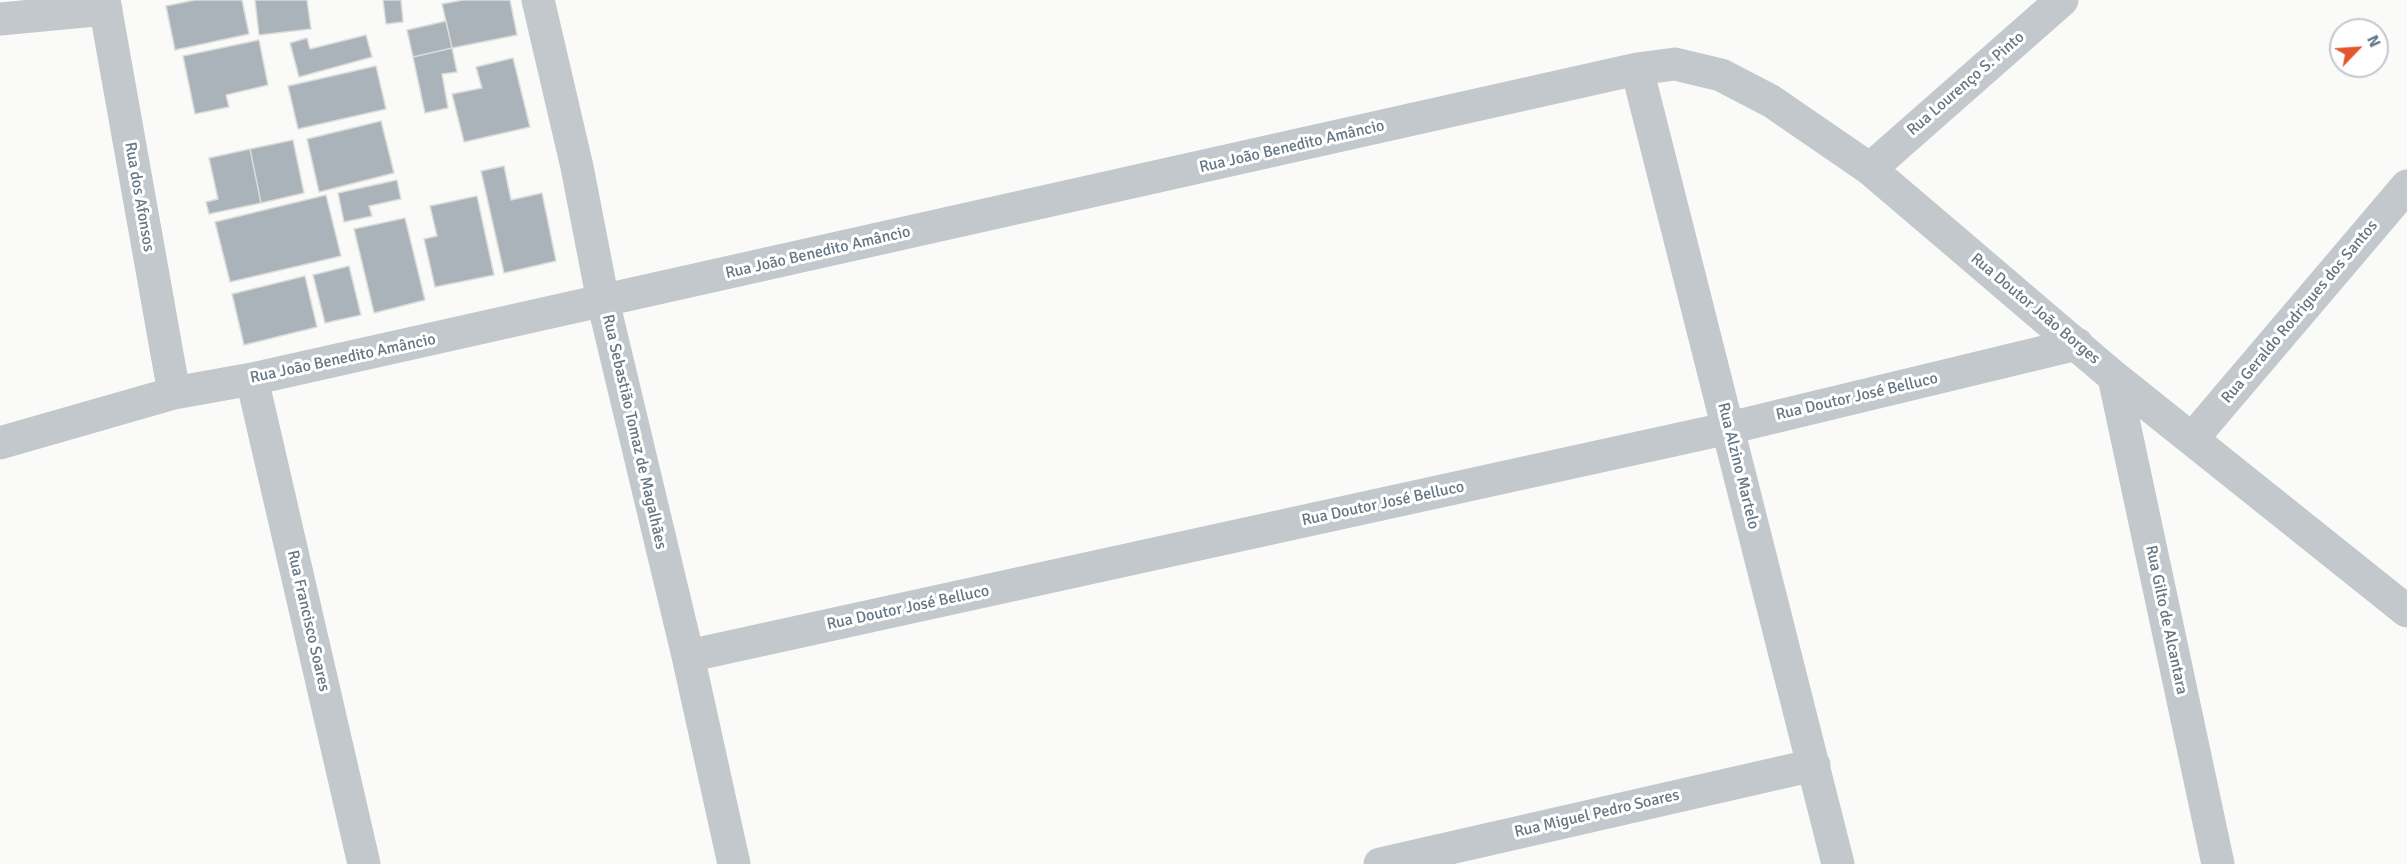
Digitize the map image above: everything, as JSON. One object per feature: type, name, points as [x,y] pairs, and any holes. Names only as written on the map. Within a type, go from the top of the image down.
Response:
[{"type":"street","name":"Rua Sebastião Tomaz de Magalhães","points":[[538,0],[577,167],[603,301],[688,656],[734,864]]},
{"type":"street","name":"Rua Lourenço S. Pinto","points":[[1870,169],[2062,0]]},
{"type":"street","points":[[0,19],[105,4]]},
{"type":"street","name":"Rua dos Afonsos","points":[[105,4],[174,393]]},
{"type":"street","name":"Rua Doutor João Borges","points":[[1637,69],[1675,64],[1721,75],[1771,101],[1870,169],[2114,377],[2407,611]]},
{"type":"street","name":"Rua João Benedito Amâncio","points":[[0,443],[174,393],[252,379],[1637,69]]},
{"type":"street","name":"Rua Alzino Martelo","points":[[1637,69],[1838,864]]},
{"type":"street","name":"Rua Geraldo Rodrigues dos Santos","points":[[2192,439],[2407,186]]},
{"type":"street","name":"Rua Doutor José Belluco","points":[[688,656],[1729,428],[2077,344]]},
{"type":"street","name":"Rua Gilto de Alcantara","points":[[2114,377],[2218,864]]},
{"type":"street","name":"Rua Francisco Soares","points":[[252,379],[364,864]]},
{"type":"street","name":"Rua Miguel Pedro Soares","points":[[1380,864],[1814,765]]},
{"type":"building","points":[[195,0],[242,0],[249,34],[175,50],[166,6]]},
{"type":"building","points":[[255,0],[307,0],[311,29],[259,35]]},
{"type":"building","points":[[383,0],[401,0],[403,22],[386,24]]},
{"type":"building","points":[[463,0],[510,0],[517,35],[452,48],[442,4]]},
{"type":"building","points":[[446,21],[452,48],[413,57],[407,30]]},
{"type":"building","points":[[366,35],[372,57],[299,77],[290,43],[307,38],[310,49]]},
{"type":"building","points":[[259,40],[268,85],[226,95],[229,107],[195,114],[183,56]]},
{"type":"building","points":[[452,48],[457,72],[442,74],[448,108],[425,113],[413,57]]},
{"type":"building","points":[[513,58],[530,127],[464,142],[452,94],[482,88],[476,67]]},
{"type":"building","points":[[376,66],[386,109],[298,129],[288,86]]},
{"type":"building","points":[[381,121],[394,173],[319,192],[307,139]]},
{"type":"building","points":[[293,140],[304,193],[261,203],[250,149]]},
{"type":"building","points":[[250,149],[261,203],[209,214],[206,202],[218,199],[209,158]]},
{"type":"building","points":[[504,166],[511,200],[542,193],[556,261],[504,273],[481,171]]},
{"type":"building","points":[[397,180],[401,199],[369,206],[372,216],[344,222],[338,193]]},
{"type":"building","points":[[326,195],[341,256],[230,282],[215,222]]},
{"type":"building","points":[[477,196],[494,275],[435,287],[424,239],[437,236],[430,206]]},
{"type":"building","points":[[405,218],[425,300],[374,313],[354,229]]},
{"type":"building","points":[[349,266],[361,315],[325,323],[313,275]]},
{"type":"building","points":[[305,276],[317,327],[244,345],[232,294]]}]
